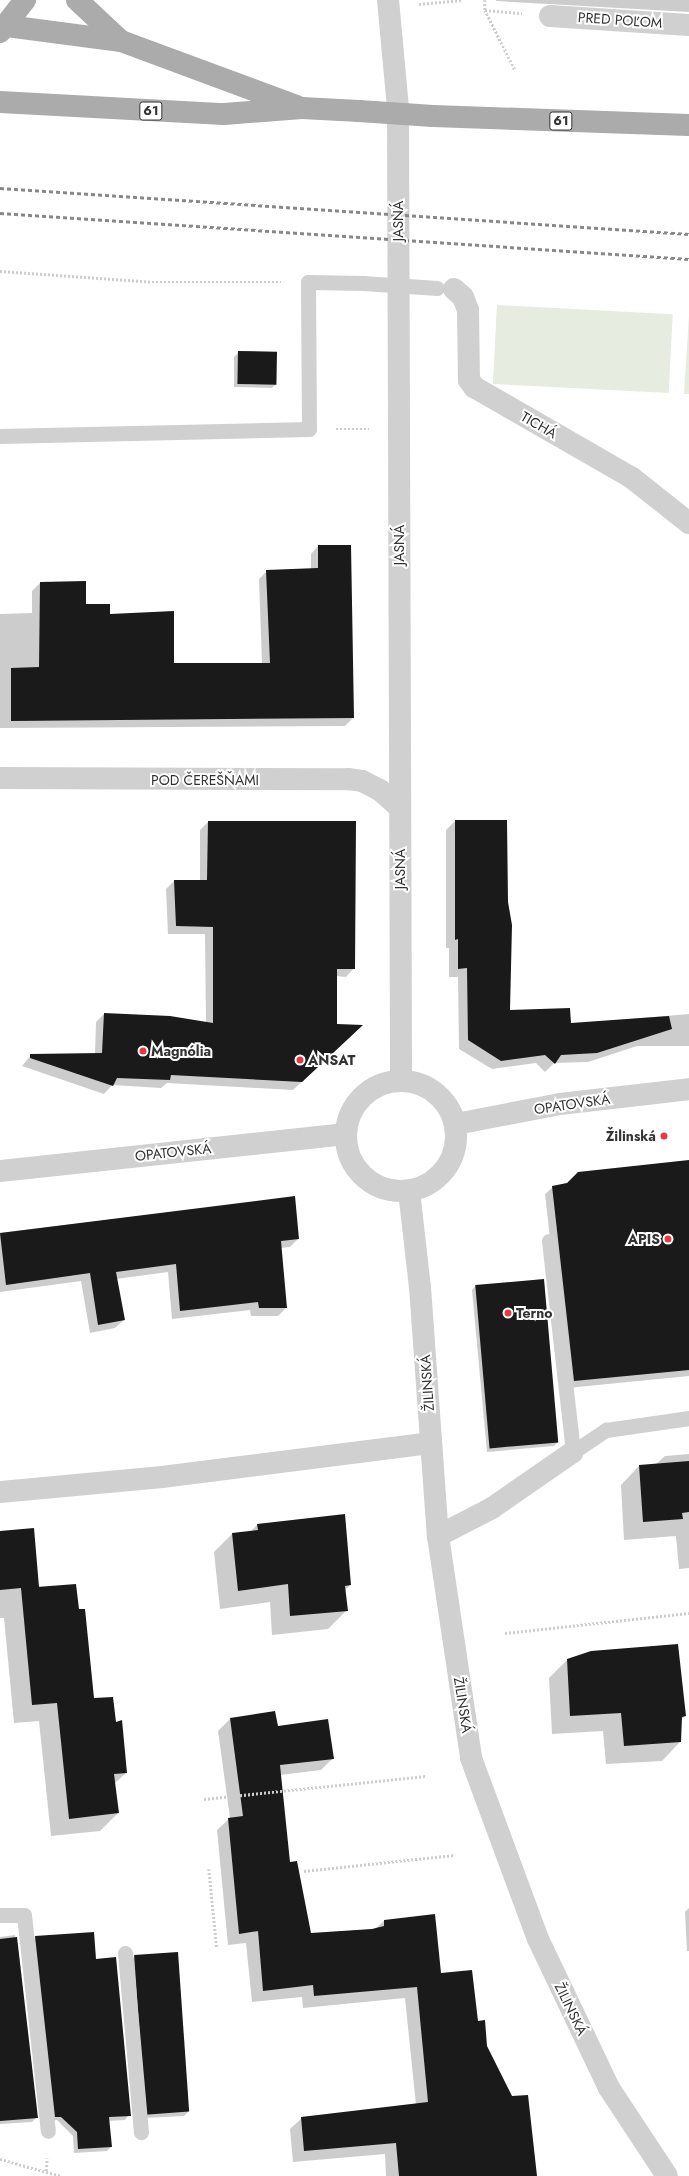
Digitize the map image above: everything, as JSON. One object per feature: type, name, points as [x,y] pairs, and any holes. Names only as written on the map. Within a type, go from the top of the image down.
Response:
[{"type":"main road","name":"61","points":[[4,29],[25,0]]},
{"type":"main road","name":"61","points":[[77,0],[121,41]]},
{"type":"main road","name":"61","points":[[4,29],[121,41],[302,108]]},
{"type":"main road","name":"61","points":[[0,102],[224,114],[302,108],[433,116],[689,125]]},
{"type":"street","name":"JASNÁ","points":[[389,5],[398,108],[401,1081]]},
{"type":"street","name":"PRED POĽOM","points":[[550,16],[689,25]]},
{"type":"street","name":"TICHÁ","points":[[445,289],[463,297],[468,310],[469,380],[474,387],[632,478],[689,523]]},
{"type":"street","name":"POD ČEREŠŇAMI","points":[[0,778],[348,779],[362,781],[400,808]]},
{"type":"street","points":[[401,1081],[420,1084],[436,1093],[456,1124],[457,1142],[452,1160],[432,1182],[409,1191],[388,1190],[364,1178],[347,1150],[346,1134],[349,1118],[369,1091],[401,1081]]},
{"type":"street","name":"OPATOVSKÁ","points":[[456,1124],[560,1104],[689,1089]]},
{"type":"street","name":"OPATOVSKÁ","points":[[0,1171],[346,1134]]},
{"type":"street","name":"ŽILINSKÁ","points":[[409,1191],[420,1287],[430,1444],[438,1536],[471,1758],[538,1939],[609,2088],[667,2176]]},
{"type":"street","points":[[0,1492],[162,1477],[430,1444]]},
{"type":"street","points":[[438,1536],[492,1508],[573,1452]]},
{"type":"lane","points":[[0,436],[309,429],[308,282],[363,283],[445,289]]},
{"type":"lane","points":[[549,1241],[573,1452],[606,1430],[689,1418]]},
{"type":"lane","points":[[0,1915],[24,1915],[48,2131]]},
{"type":"lane","points":[[125,1953],[141,2132]]},
{"type":"path","points":[[419,4],[462,0]]},
{"type":"path","points":[[484,0],[486,10],[515,70]]},
{"type":"path","points":[[486,10],[550,16]]},
{"type":"path","points":[[0,271],[152,282],[308,282]]},
{"type":"path","points":[[309,429],[369,429]]},
{"type":"path","points":[[505,1633],[689,1613]]},
{"type":"path","points":[[204,1799],[426,1776]]},
{"type":"path","points":[[304,1871],[454,1855]]},
{"type":"path","points":[[209,1869],[217,1949]]},
{"type":"path","points":[[0,2159],[61,2176]]},
{"type":"shaded area","points":[[497,305],[673,314],[669,393],[493,384]]},
{"type":"shaded area","points":[[689,315],[689,394],[684,394]]},
{"type":"building","points":[[238,351],[277,352],[276,385],[237,384]]},
{"type":"building","points":[[318,545],[351,545],[354,718],[11,721],[11,668],[39,667],[40,582],[86,581],[86,604],[110,604],[110,614],[174,611],[174,663],[270,663],[266,570],[318,568]]},
{"type":"building","points":[[455,820],[507,820],[508,902],[512,925],[510,1010],[570,1008],[571,1023],[669,1016],[672,1029],[597,1053],[561,1055],[555,1064],[545,1055],[501,1061],[468,1040],[467,968],[458,969],[458,939],[455,940]]},
{"type":"building","points":[[208,821],[356,821],[355,969],[337,969],[337,1024],[363,1025],[302,1082],[171,1075],[170,1080],[117,1078],[113,1086],[30,1058],[30,1054],[102,1053],[104,1013],[170,1016],[213,1023],[213,927],[176,926],[174,880],[207,880]]},
{"type":"building","points":[[689,1160],[689,1370],[574,1381],[552,1186],[567,1183],[578,1172]]},
{"type":"building","points":[[295,1196],[299,1239],[281,1241],[287,1308],[259,1308],[258,1302],[180,1311],[176,1264],[116,1272],[125,1320],[98,1325],[90,1273],[6,1285],[0,1233]]},
{"type":"building","points":[[544,1279],[558,1442],[490,1448],[475,1285]]},
{"type":"building","points":[[689,1461],[689,1512],[682,1513],[683,1519],[643,1522],[639,1465]]},
{"type":"building","points":[[345,1514],[351,1585],[345,1586],[348,1611],[290,1616],[288,1584],[238,1591],[232,1533],[258,1530],[257,1524]]},
{"type":"building","points":[[34,1528],[39,1587],[76,1584],[79,1609],[85,1609],[94,1698],[113,1697],[116,1722],[122,1720],[127,1773],[114,1774],[119,1813],[69,1819],[57,1703],[32,1705],[21,1588],[0,1590],[0,1531]]},
{"type":"building","points":[[678,1644],[686,1716],[682,1717],[681,1742],[624,1746],[621,1713],[570,1716],[567,1659],[591,1651]]},
{"type":"building","points":[[275,1711],[278,1726],[328,1719],[334,1759],[280,1765],[290,1862],[297,1861],[311,1933],[372,1929],[384,1926],[384,1920],[435,1914],[441,1973],[472,1970],[478,2021],[485,2020],[487,2046],[512,2096],[528,2095],[537,2176],[399,2176],[396,2143],[304,2151],[301,2117],[428,2102],[417,1987],[314,1996],[313,1985],[263,1991],[258,1931],[239,1934],[228,1818],[243,1816],[230,1718]]},
{"type":"building","points":[[94,1932],[96,1959],[116,1957],[131,2116],[109,2117],[112,2147],[78,2149],[77,2132],[61,2117],[55,2117],[35,1936]]},
{"type":"building","points":[[17,1937],[38,2118],[0,2121],[0,1939]]},
{"type":"building","points":[[178,1952],[189,2112],[145,2115],[134,1955]]},
{"type":"railway","points":[[0,188],[689,234]]},
{"type":"railway","points":[[0,213],[689,259]]},
{"type":"place","name":"Magnólia","points":[[143,1051]]},
{"type":"place","name":"ANSAT","points":[[300,1060]]},
{"type":"place","name":"Žilinská","points":[[664,1136]]},
{"type":"place","name":"APIS","points":[[668,1239]]},
{"type":"place","name":"Terno","points":[[508,1313]]}]
